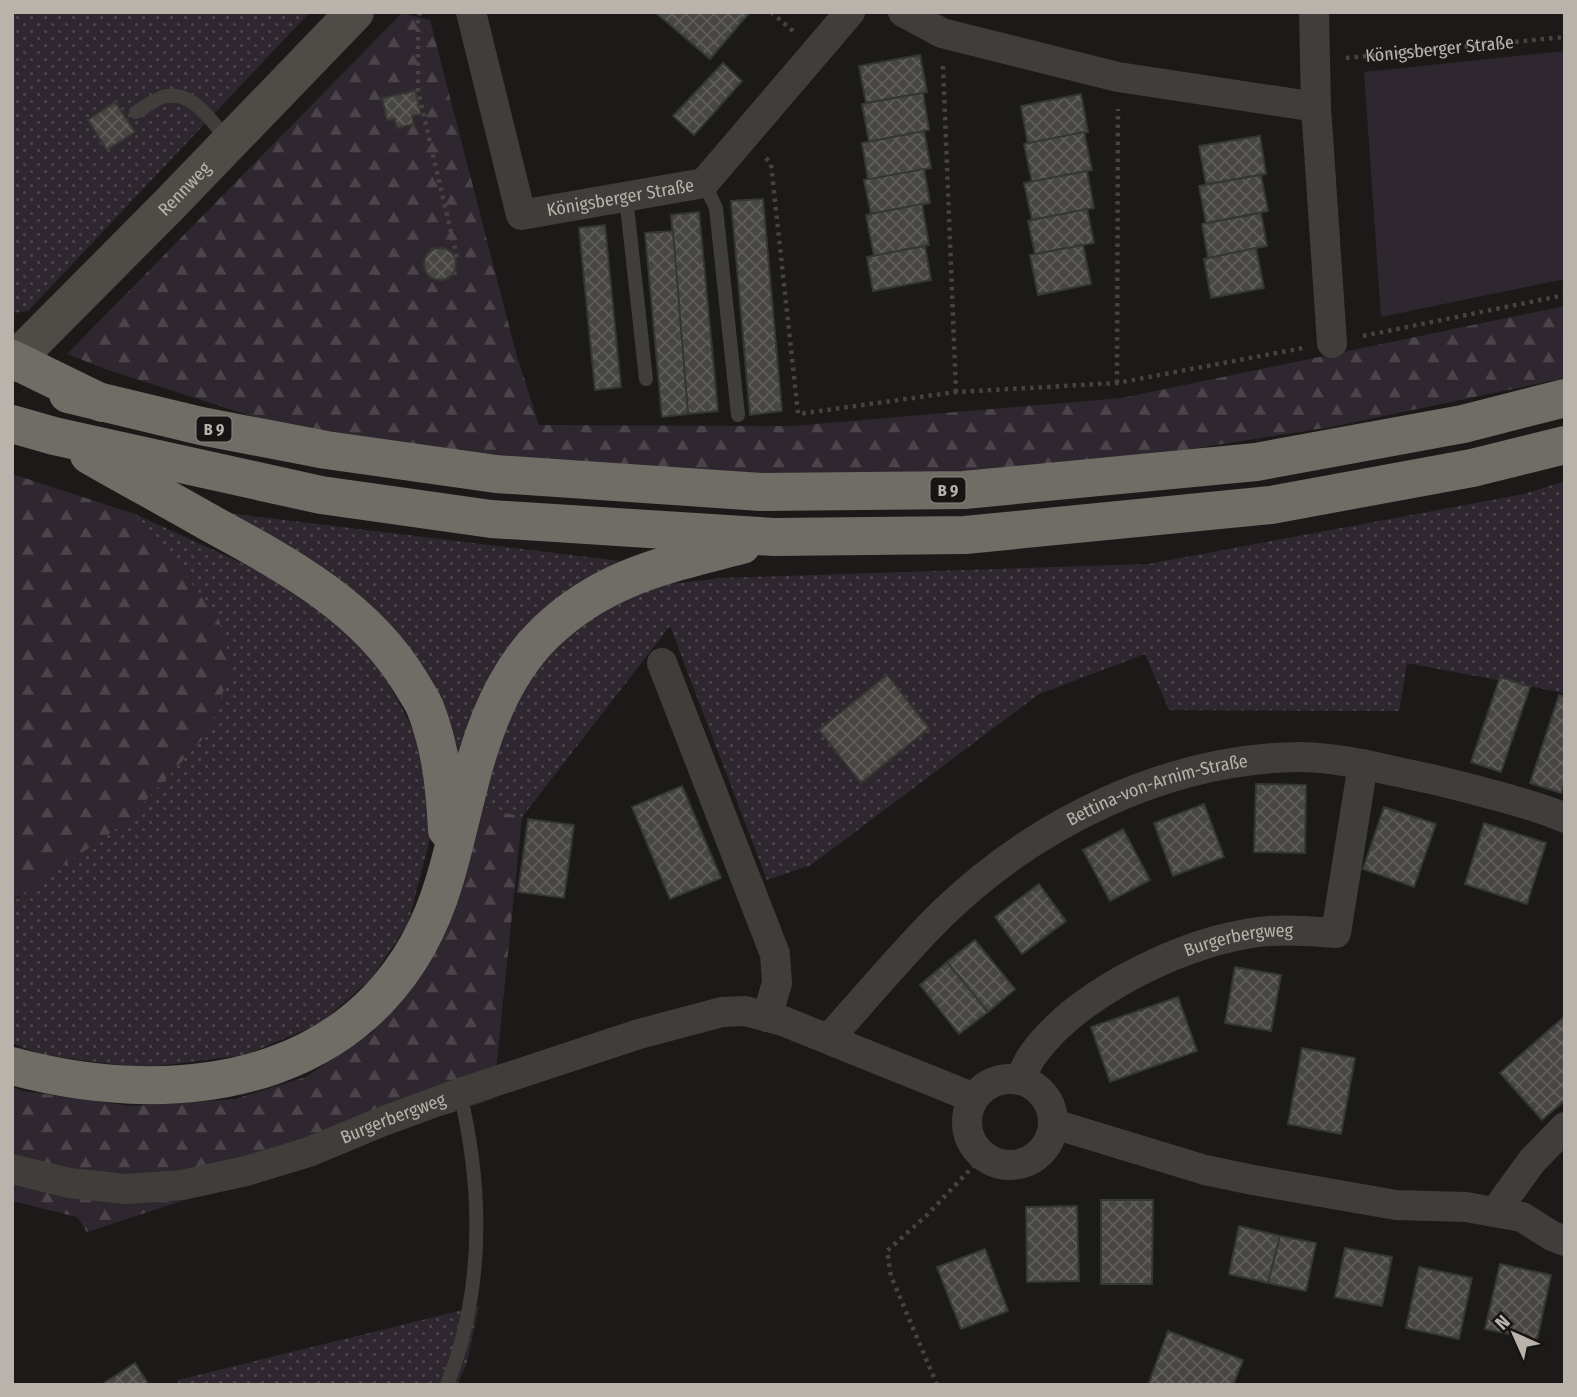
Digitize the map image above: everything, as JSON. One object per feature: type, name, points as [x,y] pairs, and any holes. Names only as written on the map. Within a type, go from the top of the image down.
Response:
[{"type":"highway","points":[[12,361],[102,403]]},
{"type":"highway","name":"B 9","points":[[12,378],[201,426],[326,450],[483,472],[761,492],[964,490],[1256,462],[1462,424],[1565,398]]},
{"type":"highway","name":"B 9","points":[[12,424],[54,436],[321,495],[491,519],[774,537],[965,535],[1271,505],[1472,468],[1565,445]]},
{"type":"highway","points":[[54,436],[278,560],[348,610],[379,639],[426,708],[438,746],[445,788],[445,881]]},
{"type":"highway","points":[[12,1066],[77,1080],[138,1087],[226,1080],[264,1071],[297,1058],[355,1020],[401,972],[428,924],[445,881],[487,724],[503,691],[545,633],[576,607],[605,588],[632,575],[774,537]]},
{"type":"main road","name":"Rennweg","points":[[12,361],[230,143],[355,12]]},
{"type":"street","name":"Königsberger Straße","points":[[471,12],[521,215],[704,183],[850,12]]},
{"type":"street","points":[[903,12],[942,33],[1118,77],[1317,107]]},
{"type":"street","points":[[1314,12],[1314,61],[1332,343]]},
{"type":"street","points":[[662,663],[775,954],[777,983],[767,1017]]},
{"type":"street","name":"Bettina-von-Arnim-Straße","points":[[829,1038],[943,913],[1008,857],[1076,816],[1147,785],[1230,763],[1299,757],[1363,764],[1445,782],[1565,818]]},
{"type":"street","name":"Burgerbergweg","points":[[1020,1080],[1032,1056],[1053,1031],[1095,998],[1149,964],[1201,945],[1247,933],[1286,930],[1336,933],[1363,764]]},
{"type":"street","name":"Burgerbergweg","points":[[12,1169],[69,1184],[126,1189],[182,1185],[246,1171],[309,1152],[460,1093],[639,1034],[722,1012],[745,1011],[829,1038],[974,1098]]},
{"type":"street","points":[[1003,1079],[1020,1080],[1041,1091],[1052,1112],[1054,1124],[1051,1137],[1044,1149],[1022,1164],[995,1163],[983,1156],[973,1144],[967,1129],[968,1113],[974,1098],[986,1086],[1003,1079]]},
{"type":"street","points":[[1054,1124],[1205,1170],[1253,1180],[1396,1205],[1466,1207],[1522,1217],[1565,1241]]},
{"type":"street","points":[[1495,1212],[1532,1161],[1565,1127]]},
{"type":"lane","points":[[136,112],[166,96],[186,99],[202,109],[230,143]]},
{"type":"lane","points":[[704,183],[716,208],[738,415]]},
{"type":"lane","points":[[626,197],[646,379]]},
{"type":"lane","points":[[447,1385],[460,1351],[475,1273],[476,1184],[470,1135],[460,1093]]},
{"type":"path","points":[[420,12],[418,91],[458,262]]},
{"type":"path","points":[[942,33],[956,393]]},
{"type":"path","name":"Königsberger Straße","points":[[1314,61],[1565,37]]},
{"type":"path","points":[[1117,383],[1118,77]]},
{"type":"path","points":[[743,136],[771,164],[799,414],[956,393],[1117,383],[1332,343],[1565,295]]},
{"type":"path","points":[[937,1385],[891,1276],[887,1251],[927,1215],[983,1156]]},
{"type":"green space","points":[[12,12],[310,12],[28,311],[12,313]]},
{"type":"green space","points":[[402,13],[430,20],[516,353],[539,425],[793,426],[1122,398],[1565,306],[1565,378],[1331,427],[1113,461],[914,476],[691,472],[476,453],[279,425],[111,371],[67,354]]},
{"type":"green space","points":[[1565,51],[1565,279],[1381,317],[1364,72]]},
{"type":"green space","points":[[12,474],[135,514],[218,616],[232,666],[209,732],[126,822],[12,901]]},
{"type":"green space","points":[[1565,481],[1565,693],[1407,663],[1399,711],[1169,710],[1145,654],[1039,694],[811,865],[767,880],[670,626],[522,817],[482,807],[506,726],[534,672],[571,632],[622,600],[663,585],[721,578],[1148,564],[1524,494]]},
{"type":"green space","points":[[219,512],[628,562],[547,607],[456,788],[426,678]]},
{"type":"green space","points":[[135,514],[279,580],[343,625],[379,665],[422,747],[430,839],[408,923],[372,978],[321,1023],[245,1055],[142,1068],[43,1055],[12,1043],[12,901],[19,898],[218,616]]},
{"type":"green space","points":[[482,807],[522,817],[493,1099],[87,1232],[77,1217],[12,1201],[12,1087],[23,1091],[130,1106],[235,1099],[306,1077],[373,1032],[424,966]]},
{"type":"green space","points":[[479,1306],[467,1362],[457,1385],[179,1385],[178,1380]]},
{"type":"building","points":[[655,12],[750,12],[710,59]]},
{"type":"building","points":[[920,55],[927,92],[866,103],[859,66]]},
{"type":"building","points":[[723,63],[742,81],[694,135],[673,116]]},
{"type":"building","points":[[415,91],[421,114],[412,116],[414,124],[397,128],[395,119],[387,120],[382,98]]},
{"type":"building","points":[[923,93],[929,130],[869,142],[862,104]]},
{"type":"building","points":[[1081,94],[1088,132],[1028,144],[1021,106]]},
{"type":"building","points":[[115,102],[135,132],[107,150],[88,120]]},
{"type":"building","points":[[924,131],[931,168],[868,180],[862,143]]},
{"type":"building","points":[[1084,132],[1092,170],[1032,182],[1024,144]]},
{"type":"building","points":[[1260,136],[1266,174],[1206,184],[1199,146]]},
{"type":"building","points":[[924,169],[930,203],[871,214],[864,180]]},
{"type":"building","points":[[1087,171],[1094,208],[1032,220],[1024,183]]},
{"type":"building","points":[[1261,175],[1268,211],[1206,223],[1199,186]]},
{"type":"building","points":[[763,199],[782,411],[750,415],[731,201]]},
{"type":"building","points":[[922,204],[929,245],[874,256],[866,215]]},
{"type":"building","points":[[1087,209],[1094,243],[1035,254],[1028,221]]},
{"type":"building","points":[[699,212],[718,411],[688,414],[671,215]]},
{"type":"building","points":[[1261,213],[1267,246],[1208,258],[1202,224]]},
{"type":"building","points":[[605,225],[621,387],[595,390],[579,228]]},
{"type":"building","points":[[673,231],[688,414],[662,417],[645,233]]},
{"type":"building","points":[[1083,245],[1091,284],[1038,295],[1030,255]]},
{"type":"building","points":[[925,246],[931,280],[873,291],[867,257]]},
{"type":"building","points":[[440,248],[451,253],[456,264],[451,275],[440,280],[429,275],[424,264],[429,253]]},
{"type":"building","points":[[1256,248],[1264,288],[1211,298],[1204,259]]},
{"type":"building","points":[[887,675],[929,728],[861,783],[819,730]]},
{"type":"building","points":[[1500,677],[1530,687],[1501,772],[1471,762]]},
{"type":"building","points":[[1559,695],[1565,697],[1565,783],[1561,793],[1530,783]]},
{"type":"building","points":[[1256,784],[1306,785],[1305,853],[1254,852]]},
{"type":"building","points":[[682,786],[721,878],[670,899],[632,807]]},
{"type":"building","points":[[1204,804],[1224,857],[1173,876],[1154,823]]},
{"type":"building","points":[[1384,807],[1436,824],[1414,887],[1363,869]]},
{"type":"building","points":[[528,819],[574,825],[564,898],[518,892]]},
{"type":"building","points":[[1484,823],[1546,843],[1527,904],[1465,884]]},
{"type":"building","points":[[1123,829],[1150,880],[1110,901],[1083,850]]},
{"type":"building","points":[[1039,884],[1066,921],[1022,954],[995,917]]},
{"type":"building","points":[[975,940],[1015,989],[988,1012],[947,962]]},
{"type":"building","points":[[947,962],[988,1012],[959,1034],[920,985]]},
{"type":"building","points":[[1235,967],[1281,975],[1271,1031],[1225,1023]]},
{"type":"building","points":[[1178,997],[1197,1051],[1110,1082],[1091,1027]]},
{"type":"building","points":[[1565,1016],[1565,1100],[1542,1120],[1500,1073]]},
{"type":"building","points":[[1302,1048],[1355,1058],[1341,1134],[1288,1124]]},
{"type":"building","points":[[1101,1200],[1153,1200],[1152,1284],[1101,1284]]},
{"type":"building","points":[[1077,1206],[1079,1281],[1027,1282],[1026,1207]]},
{"type":"building","points":[[1239,1226],[1280,1236],[1268,1283],[1229,1274]]},
{"type":"building","points":[[1280,1236],[1316,1243],[1306,1291],[1268,1283]]},
{"type":"building","points":[[1345,1248],[1392,1257],[1382,1306],[1335,1297]]},
{"type":"building","points":[[985,1249],[1008,1311],[961,1329],[937,1267]]},
{"type":"building","points":[[1500,1264],[1551,1275],[1537,1340],[1485,1329]]},
{"type":"building","points":[[1419,1267],[1472,1278],[1459,1339],[1406,1328]]},
{"type":"building","points":[[1168,1331],[1243,1360],[1233,1385],[1148,1385]]},
{"type":"building","points":[[135,1363],[149,1385],[101,1385]]}]
